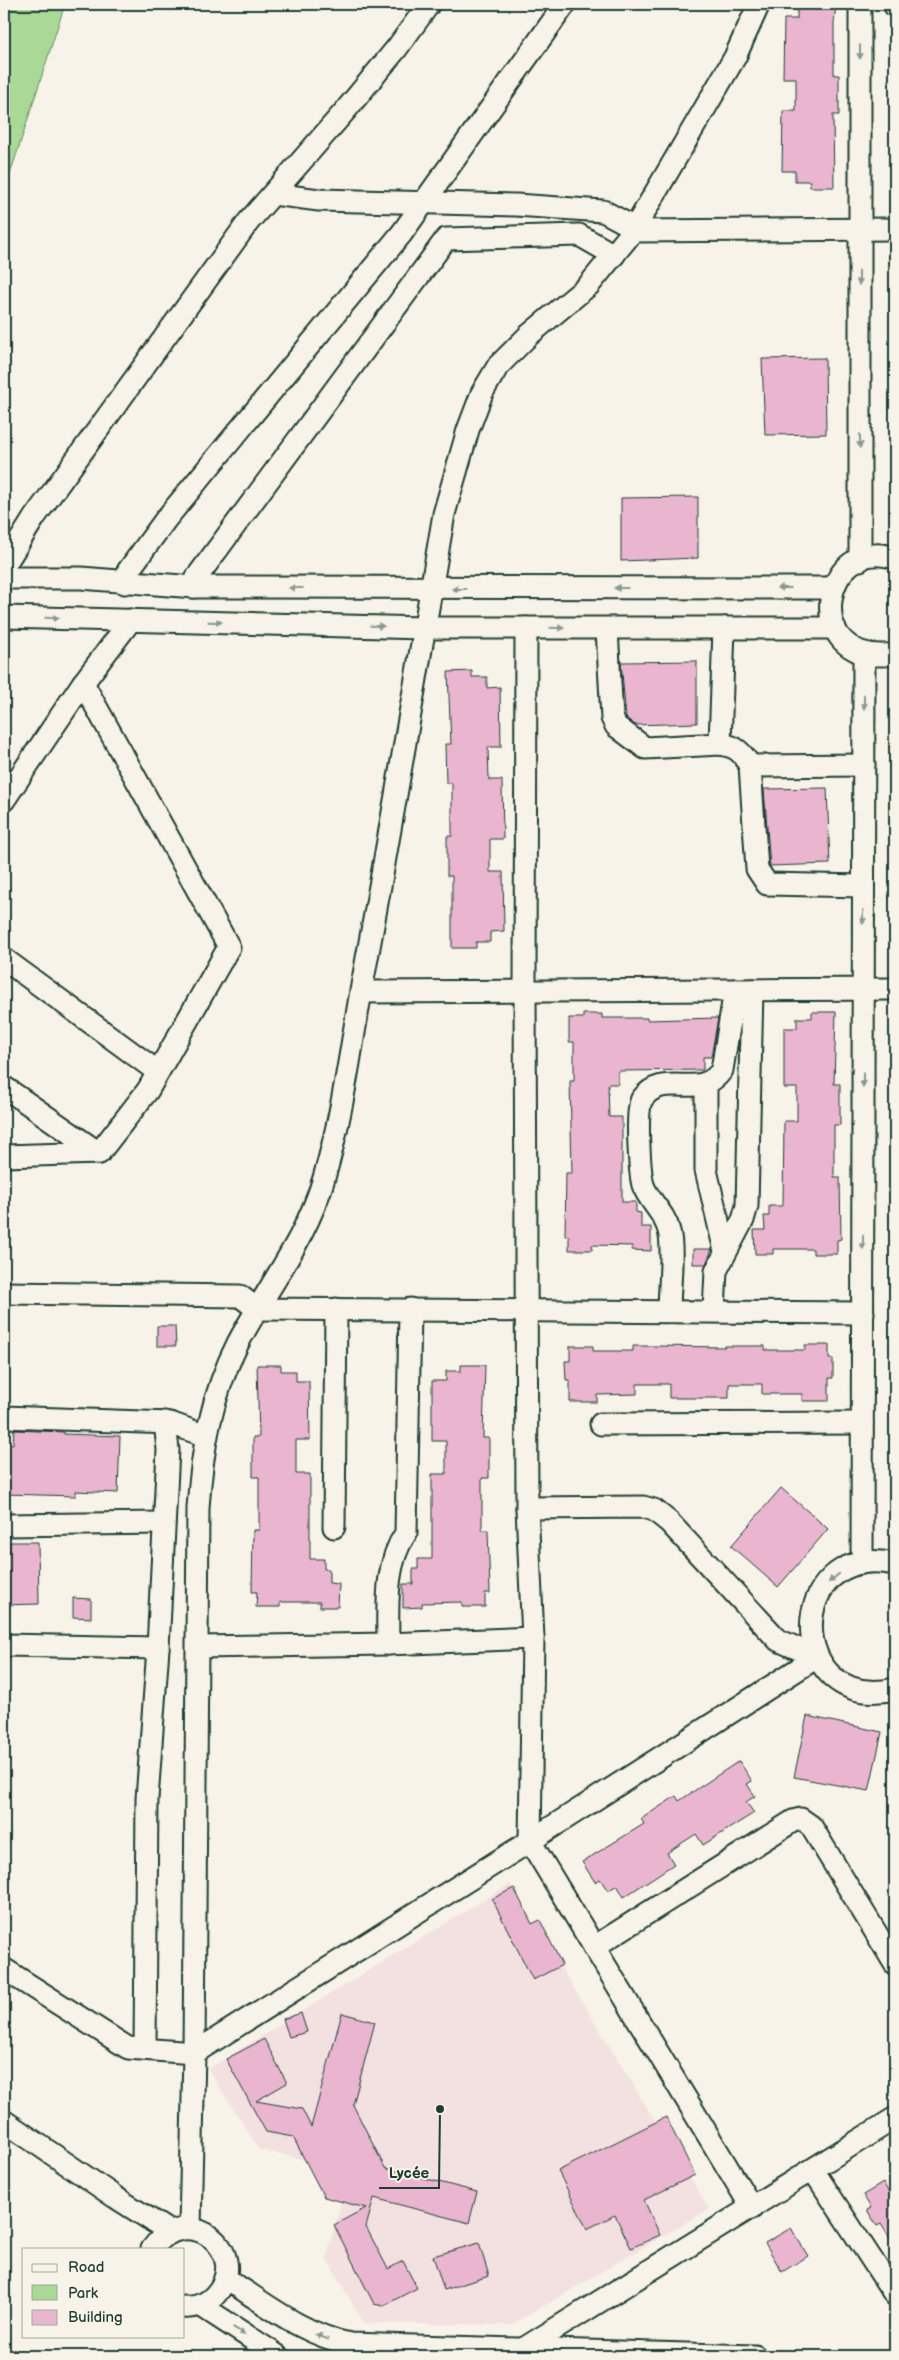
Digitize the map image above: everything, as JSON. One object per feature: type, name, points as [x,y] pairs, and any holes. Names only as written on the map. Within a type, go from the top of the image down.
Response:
[{"type":"street","points":[[4,566],[34,518],[244,229],[397,48],[428,4]]},
{"type":"street","points":[[125,583],[128,571],[166,519],[402,233],[565,4]]},
{"type":"street","points":[[180,2230],[194,2053],[198,1508],[201,1458],[210,1418],[237,1346],[310,1219],[324,1179],[336,1127],[361,992],[444,514],[454,472],[482,393],[498,366],[510,352],[589,285],[634,230],[735,57],[759,4]]},
{"type":"street","points":[[860,4],[860,560]]},
{"type":"street","points":[[273,194],[319,200],[516,205],[602,211],[634,230],[895,229]]},
{"type":"street","points":[[194,587],[197,577],[446,239],[579,235],[614,255]]},
{"type":"street","points":[[895,558],[871,556],[860,560],[841,572],[832,588],[829,605],[835,628],[850,646],[864,654],[880,656],[895,654]]},
{"type":"street","points":[[4,578],[80,578],[194,587],[431,589],[832,588]]},
{"type":"street","points":[[4,617],[424,628],[835,628]]},
{"type":"street","points":[[4,800],[84,683],[131,620]]},
{"type":"street","points":[[526,628],[527,1508],[533,1638],[530,1841],[752,2208]]},
{"type":"street","points":[[720,744],[724,628]]},
{"type":"street","points":[[607,629],[612,718],[616,726],[645,748],[720,744],[732,746],[743,754],[750,766],[757,869],[768,884],[863,886]]},
{"type":"street","points":[[862,1563],[864,654]]},
{"type":"street","points":[[84,683],[229,947],[148,1090],[99,1153]]},
{"type":"street","points":[[750,766],[864,765]]},
{"type":"street","points":[[4,959],[158,1072]]},
{"type":"street","points":[[361,992],[895,989]]},
{"type":"street","points":[[669,1311],[670,1233],[666,1220],[649,1197],[643,1184],[637,1113],[640,1101],[649,1092],[662,1085],[706,1084],[715,1080],[722,1070],[743,990]]},
{"type":"street","points":[[714,1311],[716,1271],[725,1250],[743,1220],[747,1206],[743,990]]},
{"type":"street","points":[[706,1084],[706,1170],[725,1250]]},
{"type":"street","points":[[4,1088],[99,1153]]},
{"type":"street","points":[[4,1156],[99,1153]]},
{"type":"street","points":[[4,1293],[240,1296],[257,1309],[863,1313]]},
{"type":"street","points":[[334,1527],[336,1309]]},
{"type":"street","points":[[388,1644],[388,1608],[393,1556],[406,1533],[410,1309]]},
{"type":"street","points":[[4,1417],[165,1422],[206,1436]]},
{"type":"street","points":[[145,2049],[147,1799],[158,1648],[168,1450],[165,1422]]},
{"type":"street","points":[[601,1424],[862,1423]]},
{"type":"street","points":[[527,1508],[643,1507],[654,1510],[670,1522],[778,1640],[817,1657]]},
{"type":"street","points":[[4,1525],[164,1523]]},
{"type":"street","points":[[895,1564],[880,1561],[862,1563],[844,1569],[828,1582],[817,1598],[810,1617],[811,1638],[817,1657],[828,1672],[844,1684],[861,1691],[880,1692],[895,1688]]},
{"type":"street","points":[[198,1648],[388,1644],[533,1638]]},
{"type":"street","points":[[4,1645],[158,1648]]},
{"type":"street","points":[[4,1969],[128,2048],[194,2053],[817,1657]]},
{"type":"street","points":[[594,1947],[793,1821],[801,1819],[811,1826],[895,1964]]},
{"type":"street","points":[[522,2349],[895,2118]]},
{"type":"street","points":[[4,2121],[114,2197],[180,2230],[208,2234],[217,2242],[224,2253],[227,2266],[225,2278],[220,2290],[211,2299],[192,2306]]},
{"type":"street","points":[[813,2170],[895,2295]]},
{"type":"street","points":[[153,2248],[159,2240],[180,2230]]},
{"type":"street","points":[[225,2278],[304,2330],[328,2339],[350,2344],[755,2356]]},
{"type":"street","points":[[192,2306],[278,2356]]},
{"type":"shaded area","points":[[510,1884],[709,2209],[511,2325],[364,2323],[326,2258],[346,2187],[337,2167],[259,2149],[208,2069]]},
{"type":"green space","points":[[4,4],[65,4],[4,193]]},
{"type":"building","points":[[812,4],[836,4],[834,75],[839,75],[839,115],[833,115],[834,187],[810,187],[810,181],[795,181],[795,171],[782,171],[783,111],[796,111],[796,78],[783,78],[784,19],[797,19],[797,8],[812,9]]},
{"type":"building","points":[[825,358],[826,434],[765,435],[762,359]]},
{"type":"building","points":[[698,497],[698,558],[621,561],[621,498]]},
{"type":"building","points":[[697,661],[697,723],[635,725],[626,718],[621,662]]},
{"type":"building","points":[[472,671],[472,677],[487,677],[487,688],[500,687],[501,747],[488,747],[489,780],[502,780],[503,839],[490,839],[490,872],[503,872],[504,931],[490,932],[490,942],[476,942],[476,948],[452,948],[452,876],[447,876],[447,836],[452,836],[452,783],[446,783],[445,744],[451,744],[448,672]]},
{"type":"building","points":[[827,788],[830,864],[770,866],[764,789]]},
{"type":"building","points":[[812,1012],[836,1012],[834,1084],[840,1084],[840,1125],[834,1125],[834,1177],[840,1177],[841,1239],[837,1240],[837,1254],[813,1254],[813,1249],[773,1249],[773,1254],[755,1254],[754,1230],[765,1230],[764,1216],[769,1216],[769,1206],[783,1206],[784,1121],[797,1121],[797,1088],[784,1088],[784,1028],[797,1028],[797,1018],[812,1018]]},
{"type":"building","points":[[583,1014],[602,1014],[602,1018],[647,1018],[647,1020],[718,1018],[711,1057],[703,1057],[703,1070],[618,1071],[618,1084],[608,1084],[609,1117],[622,1117],[622,1202],[636,1202],[636,1212],[641,1213],[641,1227],[651,1227],[651,1251],[632,1250],[632,1246],[592,1245],[592,1250],[569,1250],[569,1236],[565,1236],[566,1173],[572,1173],[570,1081],[574,1081],[574,1042],[569,1042],[569,1018],[583,1018]]},
{"type":"building","points":[[693,1249],[712,1249],[706,1264],[693,1264]]},
{"type":"building","points":[[157,1326],[175,1326],[176,1346],[157,1346]]},
{"type":"building","points":[[805,1345],[829,1345],[829,1359],[833,1359],[833,1378],[829,1378],[829,1401],[802,1401],[802,1394],[762,1394],[762,1384],[729,1384],[729,1398],[669,1398],[669,1384],[637,1384],[637,1394],[597,1395],[597,1402],[570,1402],[570,1380],[566,1380],[565,1361],[570,1361],[570,1346],[593,1346],[593,1351],[633,1351],[633,1346],[765,1346],[765,1350],[805,1350]]},
{"type":"building","points":[[257,1365],[281,1365],[281,1371],[296,1371],[296,1381],[309,1381],[310,1440],[296,1440],[296,1474],[310,1474],[310,1559],[324,1559],[324,1569],[329,1569],[329,1583],[339,1584],[338,1607],[320,1607],[320,1602],[280,1602],[280,1607],[256,1607],[257,1592],[252,1592],[253,1530],[259,1530],[259,1477],[253,1477],[253,1437],[259,1437]]},
{"type":"building","points":[[461,1365],[485,1365],[483,1438],[489,1438],[489,1478],[482,1478],[482,1530],[488,1530],[490,1593],[485,1593],[485,1607],[462,1607],[462,1602],[422,1603],[422,1607],[403,1608],[403,1584],[413,1584],[413,1569],[418,1569],[418,1559],[432,1559],[432,1474],[446,1474],[446,1441],[432,1441],[432,1381],[446,1381],[446,1371],[461,1371]]},
{"type":"building","points":[[14,1430],[120,1436],[118,1493],[76,1491],[76,1496],[4,1494],[4,1443],[13,1444]]},
{"type":"building","points":[[781,1488],[828,1529],[778,1587],[731,1546]]},
{"type":"building","points":[[10,1542],[38,1542],[39,1604],[4,1605],[4,1552],[10,1552]]},
{"type":"building","points":[[73,1598],[91,1599],[91,1618],[73,1617]]},
{"type":"building","points":[[807,1716],[882,1732],[869,1791],[794,1777]]},
{"type":"building","points":[[739,1761],[752,1781],[747,1784],[755,1796],[746,1802],[754,1813],[703,1845],[696,1834],[682,1843],[667,1853],[674,1864],[624,1897],[617,1885],[608,1891],[600,1879],[595,1882],[582,1862],[644,1824],[641,1819],[676,1796],[679,1801]]},
{"type":"building","points":[[514,1888],[532,1924],[540,1920],[562,1965],[533,1980],[492,1899]]},
{"type":"building","points":[[301,2013],[307,2032],[289,2037],[283,2019]]},
{"type":"building","points":[[342,2013],[375,2022],[353,2105],[385,2168],[477,2192],[469,2223],[374,2198],[366,2227],[388,2269],[403,2261],[417,2288],[383,2306],[374,2304],[334,2225],[366,2208],[324,2197],[293,2137],[266,2132],[226,2059],[264,2039],[287,2083],[256,2101],[302,2109],[311,2127]]},
{"type":"building","points":[[666,2117],[695,2175],[644,2200],[660,2235],[631,2248],[615,2215],[587,2229],[558,2171]]},
{"type":"building","points":[[883,2183],[888,2191],[895,2186],[895,2247],[881,2224],[877,2226],[867,2210],[871,2208],[863,2195]]},
{"type":"building","points":[[791,2228],[808,2256],[782,2272],[765,2243]]},
{"type":"building","points":[[479,2243],[489,2276],[444,2290],[433,2256]]},
{"type":"place","name":"Lycée","points":[[440,2109]]}]
